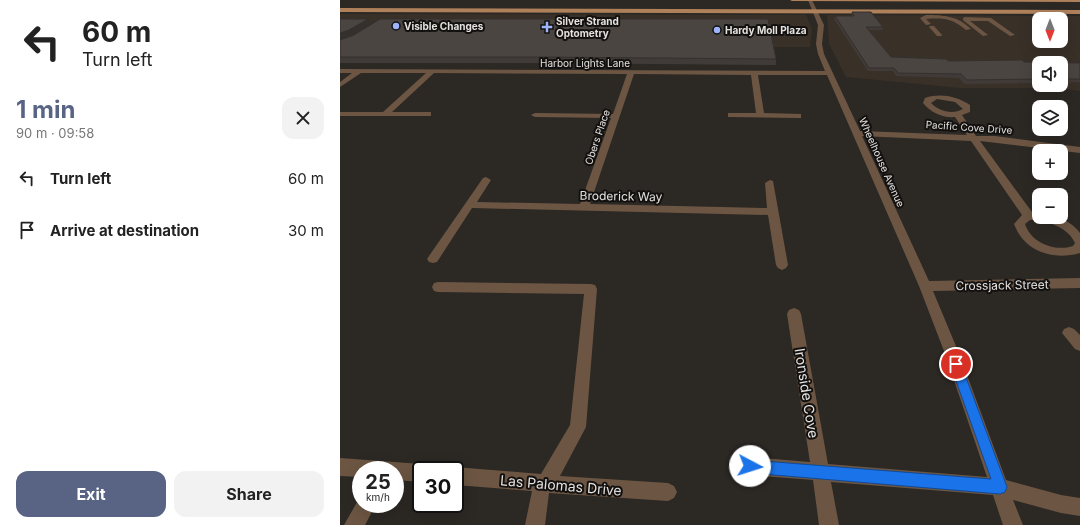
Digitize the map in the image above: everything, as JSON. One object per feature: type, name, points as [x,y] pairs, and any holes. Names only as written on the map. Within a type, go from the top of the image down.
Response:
[{"type":"main road","points":[[792,0],[1080,1]]},
{"type":"main road","points":[[340,10],[1080,12]]},
{"type":"street","name":"Wheelhouse Avenue","points":[[810,0],[821,25],[819,50],[925,286],[944,333],[1013,525]]},
{"type":"street","points":[[940,35],[923,18],[950,17],[956,19],[976,35]]},
{"type":"street","points":[[984,35],[965,19],[989,19],[1012,35]]},
{"type":"street","name":"Harbor Lights Lane","points":[[340,71],[631,73],[829,72]]},
{"type":"street","points":[[340,85],[360,71]]},
{"type":"street","points":[[385,114],[432,72]]},
{"type":"street","name":"Obers Place","points":[[584,208],[631,73]]},
{"type":"street","points":[[754,73],[760,115]]},
{"type":"street","points":[[340,114],[428,114]]},
{"type":"street","points":[[957,114],[1003,182],[1032,214]]},
{"type":"street","points":[[535,115],[616,116]]},
{"type":"street","points":[[731,115],[798,116]]},
{"type":"street","name":"Pacific Cove Drive","points":[[856,133],[974,137],[1020,141],[1080,150]]},
{"type":"street","points":[[433,259],[486,180]]},
{"type":"street","points":[[770,183],[773,212],[782,265]]},
{"type":"street","name":"Broderick Way","points":[[469,206],[773,212]]},
{"type":"street","points":[[1032,216],[1022,219],[1019,224],[1020,230],[1027,238],[1037,245],[1063,253],[1078,249],[1080,243],[1078,236],[1064,224]]},
{"type":"street","name":"Crossjack Street","points":[[925,286],[1080,283]]},
{"type":"street","points":[[438,288],[591,289],[578,427],[544,484],[535,525]]},
{"type":"street","name":"Ironside Cove","points":[[794,314],[829,525]]},
{"type":"street","points":[[1069,333],[1080,345]]},
{"type":"street","points":[[750,466],[1000,487],[1061,504],[1080,507]]},
{"type":"street","points":[[340,467],[352,468]]},
{"type":"street","name":"Las Palomas Drive","points":[[464,477],[609,489],[668,492]]},
{"type":"street","points":[[354,525],[361,513]]},
{"type":"shaded area","name":"Hardy Moll Plaza","points":[[340,14],[806,15],[812,29],[810,47],[340,46]]},
{"type":"shaded area","points":[[827,15],[1032,16],[1032,48],[1068,48],[1068,16],[1080,16],[1080,91],[1068,89],[1068,56],[1032,56],[1032,88],[960,88],[846,77],[829,44]]},
{"type":"building","points":[[852,12],[871,12],[883,27],[866,27],[891,57],[946,59],[948,61],[1022,60],[1024,62],[1032,62],[1032,79],[967,80],[961,74],[898,73],[894,68],[869,68],[835,16],[854,16]]},
{"type":"building","points":[[340,19],[368,19],[349,30],[340,33]]},
{"type":"building","name":"Hardy Moll Plaza","points":[[380,19],[768,19],[776,59],[340,57],[340,40],[354,35]]},
{"type":"building","points":[[1068,63],[1080,63],[1080,79],[1068,79]]},
{"type":"place","name":"Visible Changes","points":[[396,26]]},
{"type":"place","name":"Silver Strand Optometry","points":[[547,27]]},
{"type":"place","name":"Hardy Moll Plaza","points":[[717,30]]},
{"type":"route","points":[[750,466],[1000,487],[956,364]]}]
